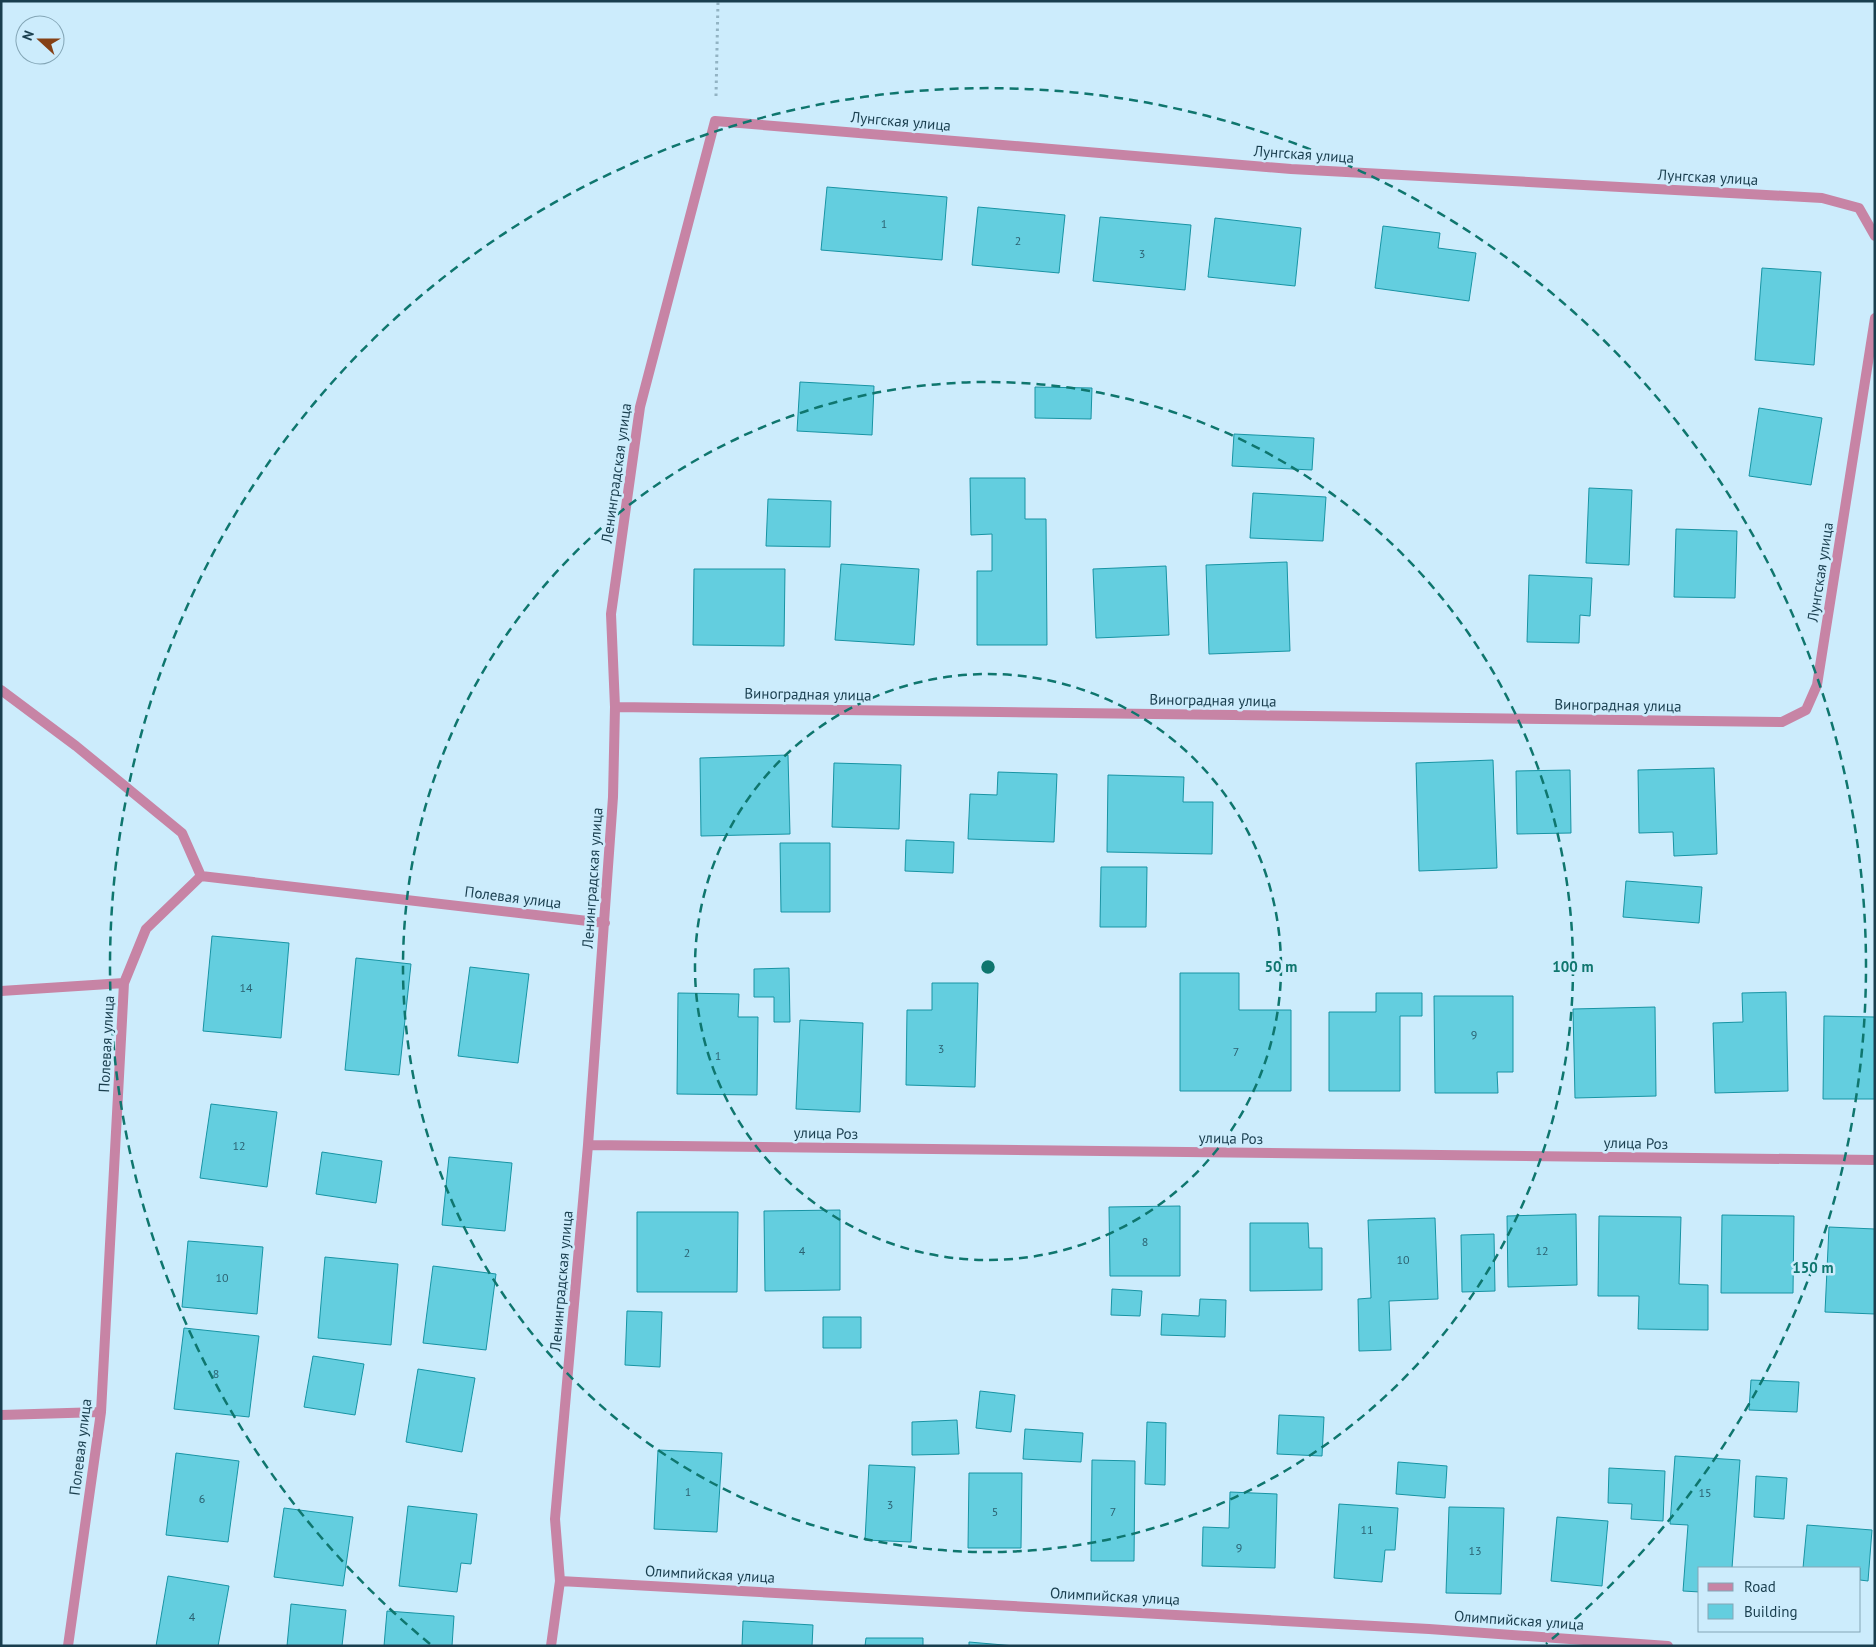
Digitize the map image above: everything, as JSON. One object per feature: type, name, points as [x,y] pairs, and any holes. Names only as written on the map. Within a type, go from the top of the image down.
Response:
[{"type":"street","name":"Лунгская улица","points":[[715,120],[1291,169],[1822,198],[1859,208],[1875,236]]},
{"type":"street","name":"Ленинградская улица","points":[[551,1646],[560,1581],[555,1519],[588,1145],[613,797],[615,707],[611,614],[640,407],[715,120]]},
{"type":"street","name":"Лунгская улица","points":[[1806,710],[1817,685],[1875,318]]},
{"type":"street","points":[[1,690],[76,746],[182,833],[201,876]]},
{"type":"street","name":"Виноградная улица","points":[[615,707],[1782,722],[1806,710]]},
{"type":"street","name":"Полевая улица","points":[[68,1646],[101,1412],[124,983],[146,929],[201,876],[605,923]]},
{"type":"street","points":[[1,991],[124,983]]},
{"type":"street","name":"улица Роз","points":[[588,1145],[1875,1160]]},
{"type":"street","points":[[1,1415],[101,1412]]},
{"type":"street","name":"Олимпийская улица","points":[[560,1581],[1429,1628],[1668,1646]]},
{"type":"path","points":[[715,120],[718,1]]},
{"type":"building","points":[[827,187],[947,197],[942,260],[821,250]]},
{"type":"building","points":[[978,207],[1065,215],[1059,273],[972,265]]},
{"type":"building","points":[[1100,217],[1191,225],[1185,290],[1093,281]]},
{"type":"building","points":[[1215,218],[1301,228],[1295,286],[1208,277]]},
{"type":"building","points":[[1383,226],[1440,233],[1438,248],[1476,253],[1469,301],[1375,288]]},
{"type":"building","points":[[1762,268],[1821,272],[1814,365],[1755,360]]},
{"type":"building","points":[[800,382],[874,386],[872,435],[797,431]]},
{"type":"building","points":[[1035,387],[1092,388],[1091,419],[1035,418]]},
{"type":"building","points":[[1759,408],[1822,418],[1811,485],[1749,476]]},
{"type":"building","points":[[1234,434],[1314,438],[1312,470],[1232,466]]},
{"type":"building","points":[[970,478],[1025,478],[1025,519],[1046,519],[1047,645],[977,645],[977,571],[992,571],[992,534],[971,535]]},
{"type":"building","points":[[1589,488],[1632,490],[1629,565],[1586,563]]},
{"type":"building","points":[[1253,493],[1326,497],[1323,541],[1250,538]]},
{"type":"building","points":[[768,499],[831,501],[830,547],[766,546]]},
{"type":"building","points":[[1676,529],[1737,531],[1735,598],[1674,597]]},
{"type":"building","points":[[1287,562],[1290,651],[1209,654],[1206,565]]},
{"type":"building","points":[[841,564],[919,569],[914,645],[835,640]]},
{"type":"building","points":[[1166,566],[1169,635],[1096,638],[1093,569]]},
{"type":"building","points":[[694,569],[785,569],[784,646],[693,645]]},
{"type":"building","points":[[1529,575],[1592,578],[1590,616],[1580,615],[1579,643],[1527,642]]},
{"type":"building","points":[[788,755],[790,834],[701,836],[700,758]]},
{"type":"building","points":[[1493,760],[1497,868],[1419,871],[1416,763]]},
{"type":"building","points":[[834,763],[901,765],[899,829],[832,827]]},
{"type":"building","points":[[1714,768],[1717,854],[1674,856],[1673,832],[1639,833],[1638,770]]},
{"type":"building","points":[[1570,770],[1571,833],[1517,834],[1516,771]]},
{"type":"building","points":[[998,772],[1057,774],[1054,842],[968,839],[970,794],[997,795]]},
{"type":"building","points":[[1108,775],[1184,777],[1183,802],[1213,802],[1212,854],[1107,852]]},
{"type":"building","points":[[906,840],[954,842],[953,873],[905,871]]},
{"type":"building","points":[[780,843],[830,843],[830,912],[781,912]]},
{"type":"building","points":[[1101,867],[1147,867],[1146,927],[1100,927]]},
{"type":"building","points":[[1626,881],[1702,887],[1699,923],[1623,917]]},
{"type":"building","points":[[212,936],[289,943],[281,1038],[203,1031]]},
{"type":"building","points":[[356,958],[411,964],[399,1075],[345,1070]]},
{"type":"building","points":[[470,967],[529,974],[518,1063],[458,1056]]},
{"type":"building","points":[[789,968],[790,1022],[774,1022],[774,997],[754,997],[754,969]]},
{"type":"building","points":[[1180,973],[1239,973],[1239,1010],[1291,1010],[1291,1091],[1180,1091]]},
{"type":"building","points":[[932,983],[978,983],[975,1087],[906,1085],[907,1010],[932,1010]]},
{"type":"building","points":[[1786,992],[1788,1091],[1715,1093],[1713,1023],[1743,1022],[1742,993]]},
{"type":"building","points":[[678,993],[739,994],[738,1017],[758,1017],[757,1095],[677,1094]]},
{"type":"building","points":[[1376,993],[1422,993],[1422,1016],[1400,1016],[1400,1091],[1329,1091],[1329,1012],[1376,1012]]},
{"type":"building","points":[[1434,996],[1513,996],[1513,1072],[1497,1072],[1498,1093],[1435,1093]]},
{"type":"building","points":[[1655,1007],[1656,1096],[1575,1098],[1573,1009]]},
{"type":"building","points":[[1824,1016],[1875,1017],[1875,1099],[1823,1099]]},
{"type":"building","points":[[800,1020],[863,1023],[860,1112],[796,1109]]},
{"type":"building","points":[[211,1104],[277,1112],[267,1187],[200,1178]]},
{"type":"building","points":[[322,1152],[382,1161],[376,1203],[316,1194]]},
{"type":"building","points":[[449,1157],[512,1163],[505,1231],[442,1225]]},
{"type":"building","points":[[1180,1206],[1180,1276],[1110,1276],[1109,1207]]},
{"type":"building","points":[[840,1210],[840,1290],[765,1291],[764,1211]]},
{"type":"building","points":[[637,1212],[738,1212],[737,1292],[637,1292]]},
{"type":"building","points":[[1576,1214],[1577,1285],[1508,1287],[1507,1216]]},
{"type":"building","points":[[1722,1215],[1794,1216],[1793,1293],[1721,1293]]},
{"type":"building","points":[[1599,1216],[1681,1217],[1679,1284],[1708,1285],[1708,1330],[1638,1329],[1639,1296],[1598,1296]]},
{"type":"building","points":[[1435,1218],[1438,1299],[1389,1301],[1391,1350],[1359,1351],[1358,1299],[1371,1298],[1368,1220]]},
{"type":"building","points":[[1250,1223],[1308,1223],[1309,1248],[1322,1248],[1322,1290],[1250,1291]]},
{"type":"building","points":[[1829,1227],[1875,1229],[1875,1314],[1825,1312]]},
{"type":"building","points":[[1494,1234],[1495,1291],[1462,1292],[1461,1235]]},
{"type":"building","points":[[188,1241],[263,1247],[257,1314],[182,1307]]},
{"type":"building","points":[[325,1257],[398,1264],[391,1345],[318,1338]]},
{"type":"building","points":[[433,1266],[496,1274],[486,1350],[423,1343]]},
{"type":"building","points":[[1112,1289],[1142,1291],[1140,1316],[1111,1315]]},
{"type":"building","points":[[1200,1299],[1226,1300],[1225,1337],[1161,1335],[1162,1314],[1199,1316]]},
{"type":"building","points":[[627,1311],[662,1312],[660,1367],[625,1365]]},
{"type":"building","points":[[823,1317],[861,1317],[861,1348],[823,1348]]},
{"type":"building","points":[[184,1328],[259,1336],[249,1417],[174,1409]]},
{"type":"building","points":[[313,1356],[364,1364],[355,1415],[304,1407]]},
{"type":"building","points":[[418,1369],[475,1378],[462,1452],[406,1442]]},
{"type":"building","points":[[1751,1380],[1799,1382],[1797,1412],[1749,1410]]},
{"type":"building","points":[[980,1391],[1015,1395],[1011,1432],[976,1428]]},
{"type":"building","points":[[1279,1415],[1324,1417],[1322,1456],[1277,1454]]},
{"type":"building","points":[[957,1420],[959,1454],[912,1455],[912,1422]]},
{"type":"building","points":[[1147,1422],[1166,1423],[1165,1485],[1145,1484]]},
{"type":"building","points":[[1025,1429],[1083,1433],[1081,1462],[1023,1459]]},
{"type":"building","points":[[658,1450],[722,1453],[717,1532],[654,1529]]},
{"type":"building","points":[[176,1453],[239,1461],[228,1542],[166,1535]]},
{"type":"building","points":[[1675,1456],[1740,1460],[1732,1567],[1698,1567],[1698,1592],[1683,1591],[1688,1525],[1670,1524]]},
{"type":"building","points":[[1092,1460],[1135,1461],[1134,1561],[1091,1561]]},
{"type":"building","points":[[1398,1462],[1447,1466],[1445,1498],[1396,1494]]},
{"type":"building","points":[[869,1465],[915,1467],[911,1542],[865,1540]]},
{"type":"building","points":[[1609,1468],[1665,1471],[1663,1521],[1631,1519],[1632,1504],[1608,1503]]},
{"type":"building","points":[[969,1473],[1022,1473],[1021,1548],[968,1548]]},
{"type":"building","points":[[1756,1476],[1787,1478],[1784,1519],[1754,1517]]},
{"type":"building","points":[[1230,1492],[1277,1494],[1275,1568],[1202,1566],[1203,1527],[1229,1528]]},
{"type":"building","points":[[1339,1504],[1398,1508],[1395,1550],[1385,1550],[1382,1582],[1334,1578]]},
{"type":"building","points":[[408,1506],[477,1514],[471,1564],[461,1563],[457,1592],[399,1586]]},
{"type":"building","points":[[1449,1507],[1504,1508],[1501,1594],[1446,1593]]},
{"type":"building","points":[[284,1508],[353,1517],[343,1586],[274,1577]]},
{"type":"building","points":[[1557,1517],[1608,1521],[1602,1586],[1551,1581]]},
{"type":"building","points":[[1807,1525],[1872,1530],[1868,1581],[1861,1580],[1861,1567],[1803,1567]]},
{"type":"building","points":[[168,1576],[229,1586],[218,1646],[156,1646]]},
{"type":"building","points":[[291,1604],[346,1610],[342,1646],[287,1646]]},
{"type":"building","points":[[387,1611],[454,1616],[452,1646],[384,1646]]},
{"type":"building","points":[[743,1621],[813,1625],[812,1646],[742,1646]]},
{"type":"building","points":[[866,1638],[923,1638],[923,1646],[865,1646]]},
{"type":"building","points":[[969,1642],[1015,1646],[969,1646]]}]
